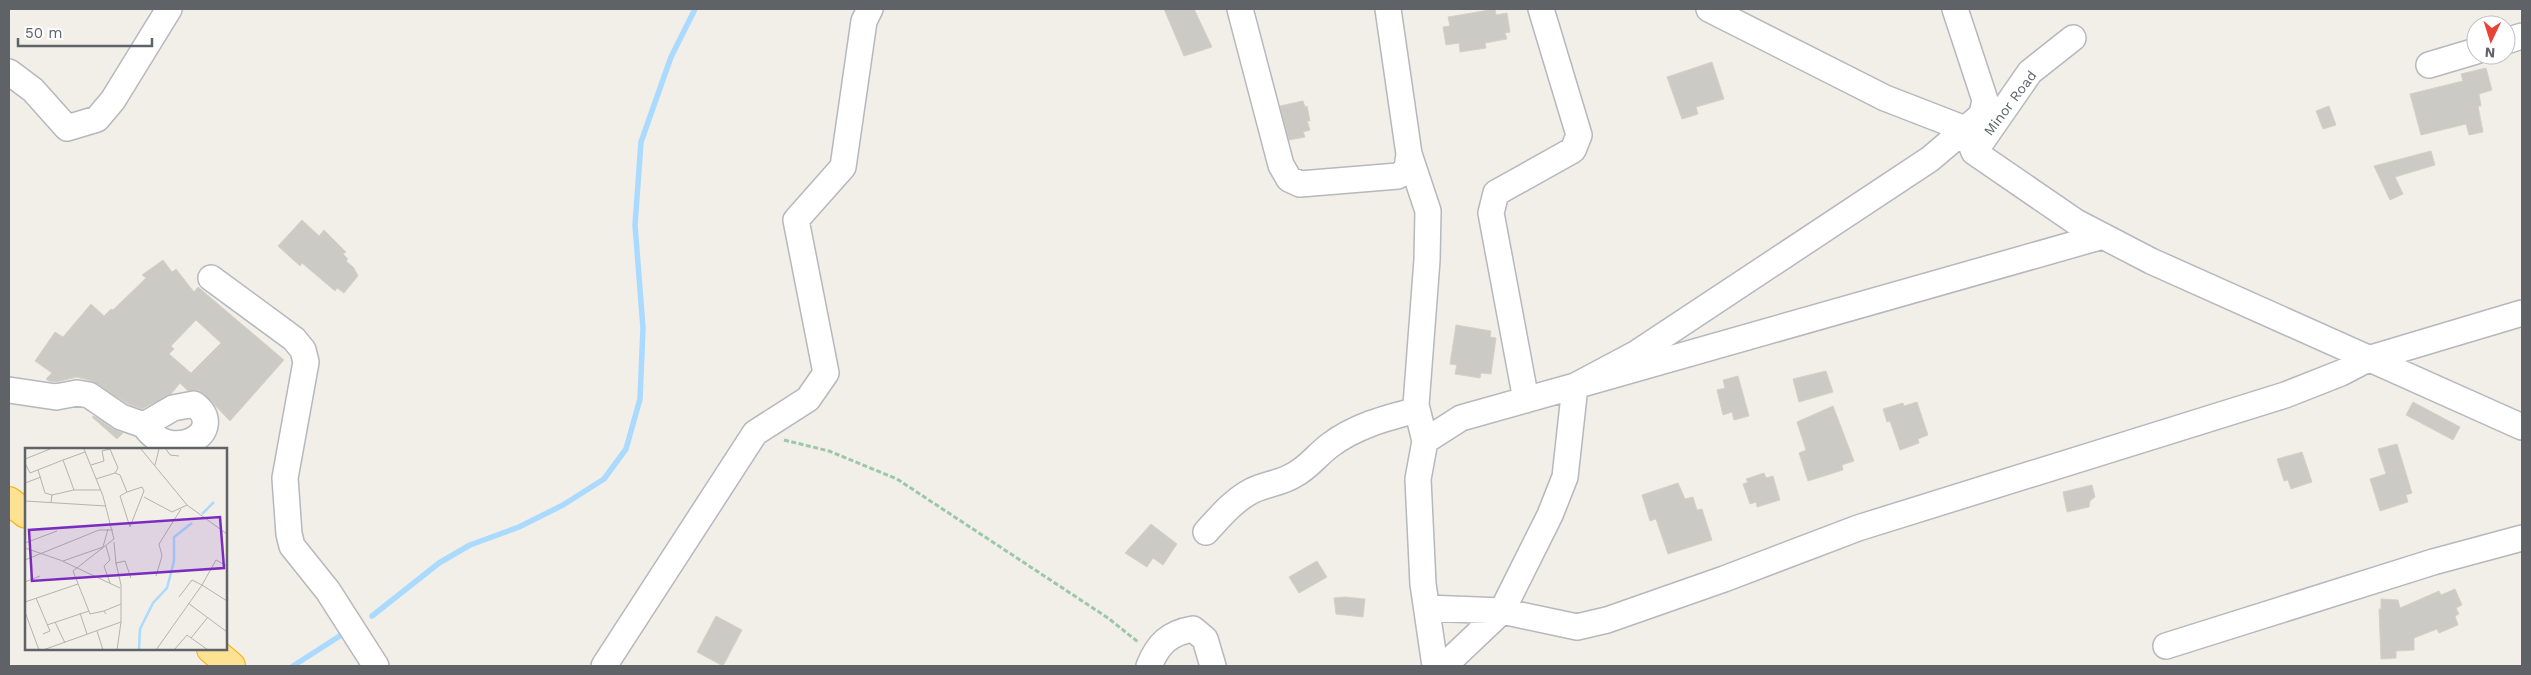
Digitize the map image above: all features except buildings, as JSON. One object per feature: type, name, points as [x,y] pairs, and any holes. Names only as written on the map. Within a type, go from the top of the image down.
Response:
[{"type":"highway","points":[[9,502],[25,513]]},
{"type":"highway","points":[[212,650],[231,666]]},
{"type":"street","points":[[9,72],[33,90],[67,128],[97,119],[113,100],[169,9]]},
{"type":"street","points":[[604,666],[755,433],[808,399],[826,373],[796,220],[843,167],[864,21],[870,9]]},
{"type":"street","points":[[1240,9],[1280,165],[1289,180],[1300,184],[1398,176],[1407,169],[1409,154]]},
{"type":"street","points":[[1388,9],[1409,154],[1428,212],[1428,260],[1417,410],[1425,442],[1418,479],[1423,584],[1435,666]]},
{"type":"street","points":[[1526,400],[1491,213],[1496,193],[1573,150],[1579,135],[1541,9]]},
{"type":"street","points":[[1709,9],[1970,141],[2076,222],[2150,261],[2522,427]]},
{"type":"street","points":[[1575,386],[1637,353],[1930,159],[1970,141],[1982,114],[1985,100],[1955,9]]},
{"type":"street","name":"Minor Road","points":[[1970,141],[2030,72],[2073,38]]},
{"type":"street","points":[[2429,66],[2466,53]]},
{"type":"street","points":[[1425,442],[1461,418],[2103,236]]},
{"type":"street","points":[[211,278],[294,339],[303,350],[306,362],[285,478],[288,534],[292,546],[328,591],[376,666]]},
{"type":"street","points":[[1427,608],[1502,611],[1578,627],[1607,620],[1724,579],[1858,528],[2285,395],[2341,373],[2368,359],[2522,313]]},
{"type":"street","points":[[1444,666],[1502,611],[1550,515],[1565,477],[1575,386]]},
{"type":"street","points":[[9,390],[56,397],[77,393],[89,396],[121,417],[144,425]]},
{"type":"street","points":[[1206,532],[1228,508],[1248,492],[1286,480],[1309,466],[1328,446],[1368,423],[1417,410]]},
{"type":"street","points":[[2166,646],[2433,562],[2522,538]]},
{"type":"street","points":[[1151,661],[1165,641],[1176,632],[1193,629],[1205,639],[1213,666]]},
{"type":"path","points":[[755,433],[829,451],[897,480],[1108,618],[1151,661]]},
{"type":"waterway","points":[[372,616],[439,563],[470,545],[519,527],[563,505],[604,479],[626,449],[640,399],[643,328],[635,225],[641,142],[671,57],[695,9]]},
{"type":"waterway","points":[[293,666],[346,632]]}]
